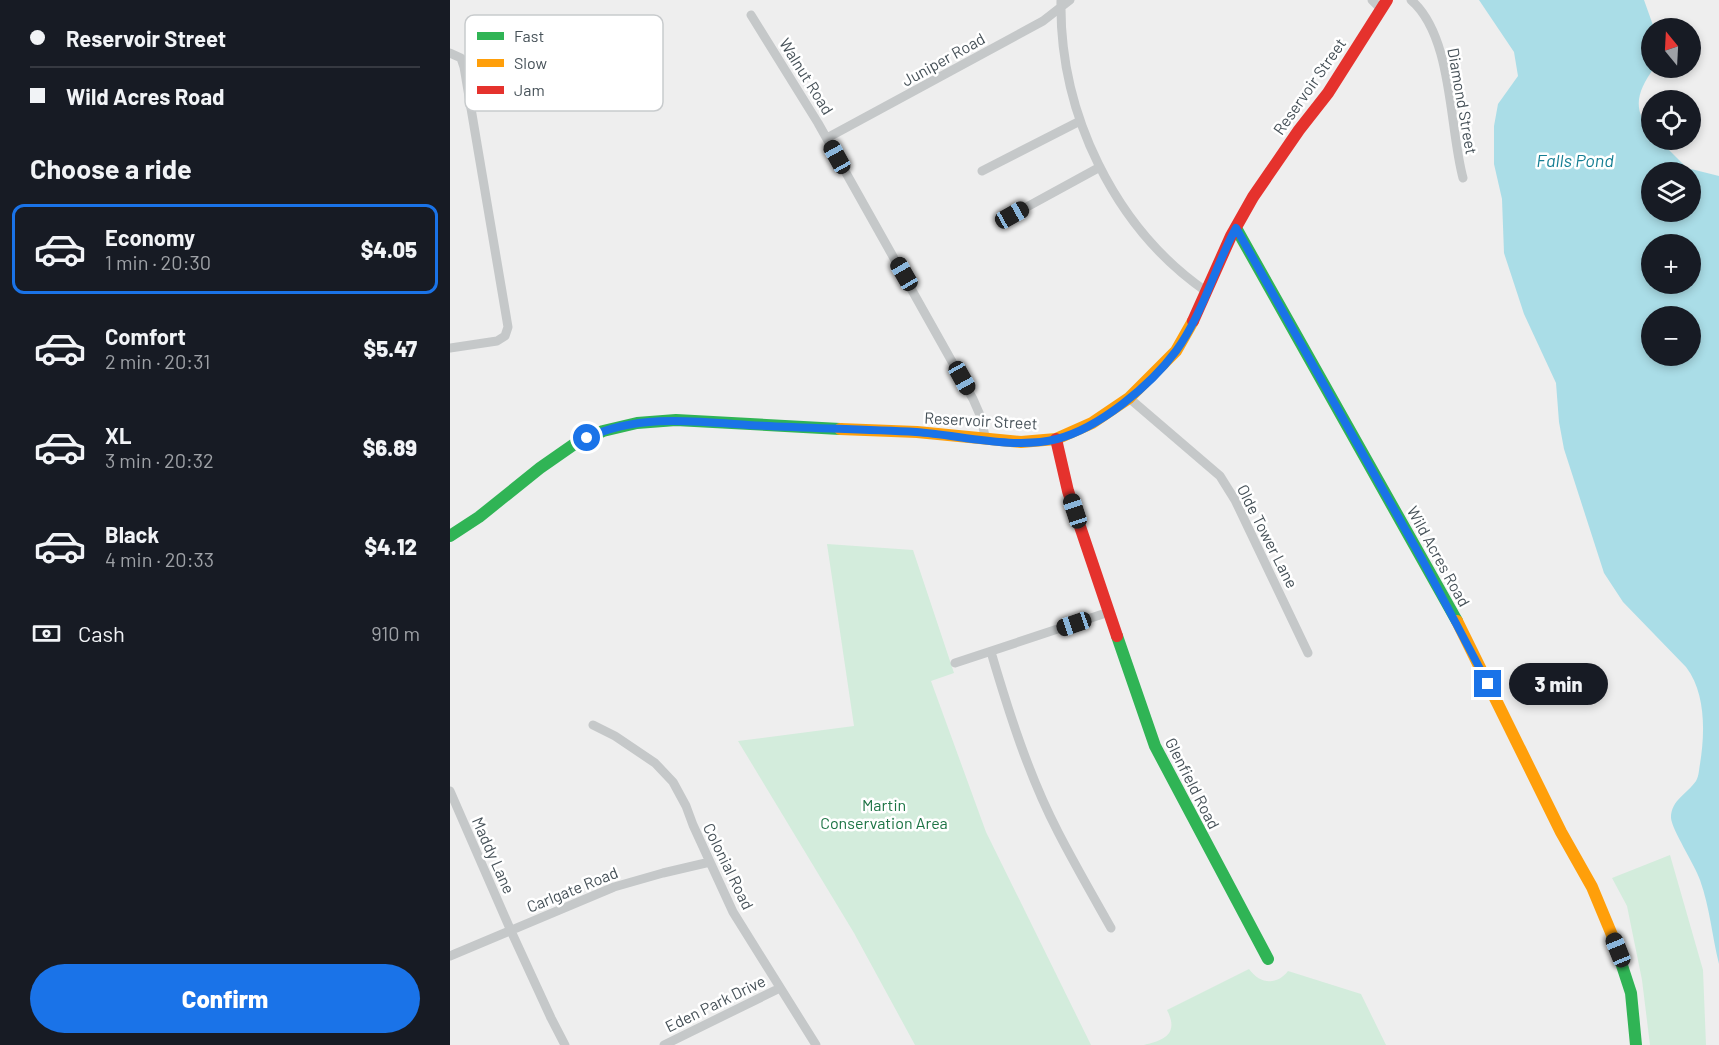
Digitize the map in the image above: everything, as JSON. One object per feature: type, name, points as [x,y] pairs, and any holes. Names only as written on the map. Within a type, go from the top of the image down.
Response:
[{"type":"street","name":"Juniper Road","points":[[827,138],[1043,21],[1061,4],[1070,0]]},
{"type":"street","points":[[1372,0],[1384,5]]},
{"type":"street","name":"Diamond Street","points":[[1411,0],[1431,25],[1440,50],[1463,178]]},
{"type":"street","points":[[1061,4],[1063,53],[1080,121],[1100,167],[1131,217],[1156,247],[1184,276],[1206,292]]},
{"type":"street","name":"Reservoir Street","points":[[450,536],[479,517],[540,468],[573,445],[603,431],[637,423],[676,420],[799,428],[917,432],[1021,442],[1056,439],[1092,423],[1129,398],[1176,351],[1196,316],[1252,197],[1328,93],[1384,5]]},
{"type":"street","name":"Walnut Road","points":[[751,15],[827,138],[916,294],[973,399],[980,415],[986,440]]},
{"type":"street","points":[[450,53],[460,58],[465,73]]},
{"type":"street","points":[[450,348],[497,341],[505,336],[508,327],[471,111]]},
{"type":"street","points":[[982,171],[1080,121]]},
{"type":"street","points":[[1012,215],[1100,167]]},
{"type":"street","name":"Wild Acres Road","points":[[1236,228],[1457,621],[1562,832],[1592,887],[1618,950],[1631,993],[1636,1045]]},
{"type":"street","name":"Olde Tower Lane","points":[[1129,398],[1220,476],[1235,500],[1308,653]]},
{"type":"street","name":"Glenfield Road","points":[[1056,439],[1068,491],[1155,746],[1172,782],[1238,899],[1268,960]]},
{"type":"street","points":[[955,663],[1109,612]]},
{"type":"street","points":[[991,652],[1025,755],[1041,794],[1058,831],[1111,928]]},
{"type":"street","name":"Colonial Road","points":[[593,725],[615,736],[655,763],[673,783],[686,806],[733,912],[816,1045]]},
{"type":"street","name":"Maddy Lane","points":[[450,791],[511,931],[565,1045]]},
{"type":"street","name":"Carlgate Road","points":[[450,956],[614,887],[710,862]]},
{"type":"street","name":"Eden Park Drive","points":[[664,1045],[780,988]]},
{"type":"green space","name":"Martin Conservation Area","points":[[827,544],[913,550],[954,673],[931,681],[986,832],[1091,1045],[915,1045],[854,933],[738,741],[854,726]]},
{"type":"green space","points":[[1670,855],[1703,970],[1706,1045],[1650,1045],[1642,980],[1627,906],[1612,878]]},
{"type":"green space","points":[[1249,969],[1263,980],[1273,981],[1288,971],[1361,994],[1386,1045],[1144,1045],[1163,1039],[1170,1031],[1171,1025],[1167,1010]]},
{"type":"water","name":"Falls Pond","points":[[1479,0],[1644,0],[1650,18],[1641,18],[1641,78],[1648,78],[1641,90],[1639,100],[1641,150],[1669,150],[1681,162],[1641,162],[1641,222],[1701,222],[1701,172],[1719,176],[1719,964],[1700,880],[1675,831],[1671,818],[1674,806],[1696,781],[1698,775],[1702,752],[1701,701],[1693,677],[1686,667],[1623,602],[1604,573],[1564,449],[1556,383],[1524,314],[1504,253],[1502,199],[1494,164],[1494,126],[1498,104],[1518,76],[1514,52]]},
{"type":"traffic: fast","points":[[1236,228],[1457,621]]},
{"type":"traffic: fast","points":[[450,536],[479,517],[540,468],[573,445],[603,431],[637,423],[676,420],[840,429]]},
{"type":"traffic: fast","points":[[1117,636],[1155,746],[1268,959]]},
{"type":"traffic: fast","points":[[1612,935],[1631,993],[1636,1045]]},
{"type":"traffic: slow","points":[[840,429],[917,432],[1021,442],[1056,439],[1092,423],[1129,398],[1176,351],[1193,321]]},
{"type":"traffic: slow","points":[[1457,621],[1561,832],[1592,887],[1612,935]]},
{"type":"traffic: jam","points":[[1193,321],[1231,236],[1253,197],[1299,130],[1328,93],[1387,0]]},
{"type":"traffic: jam","points":[[1056,439],[1068,491],[1117,636]]},
{"type":"route","points":[[587,438],[620,426],[676,420],[799,428],[917,432],[1021,442],[1056,439],[1092,423],[1129,398],[1176,351],[1196,316],[1236,228],[1457,621],[1488,684]]}]
